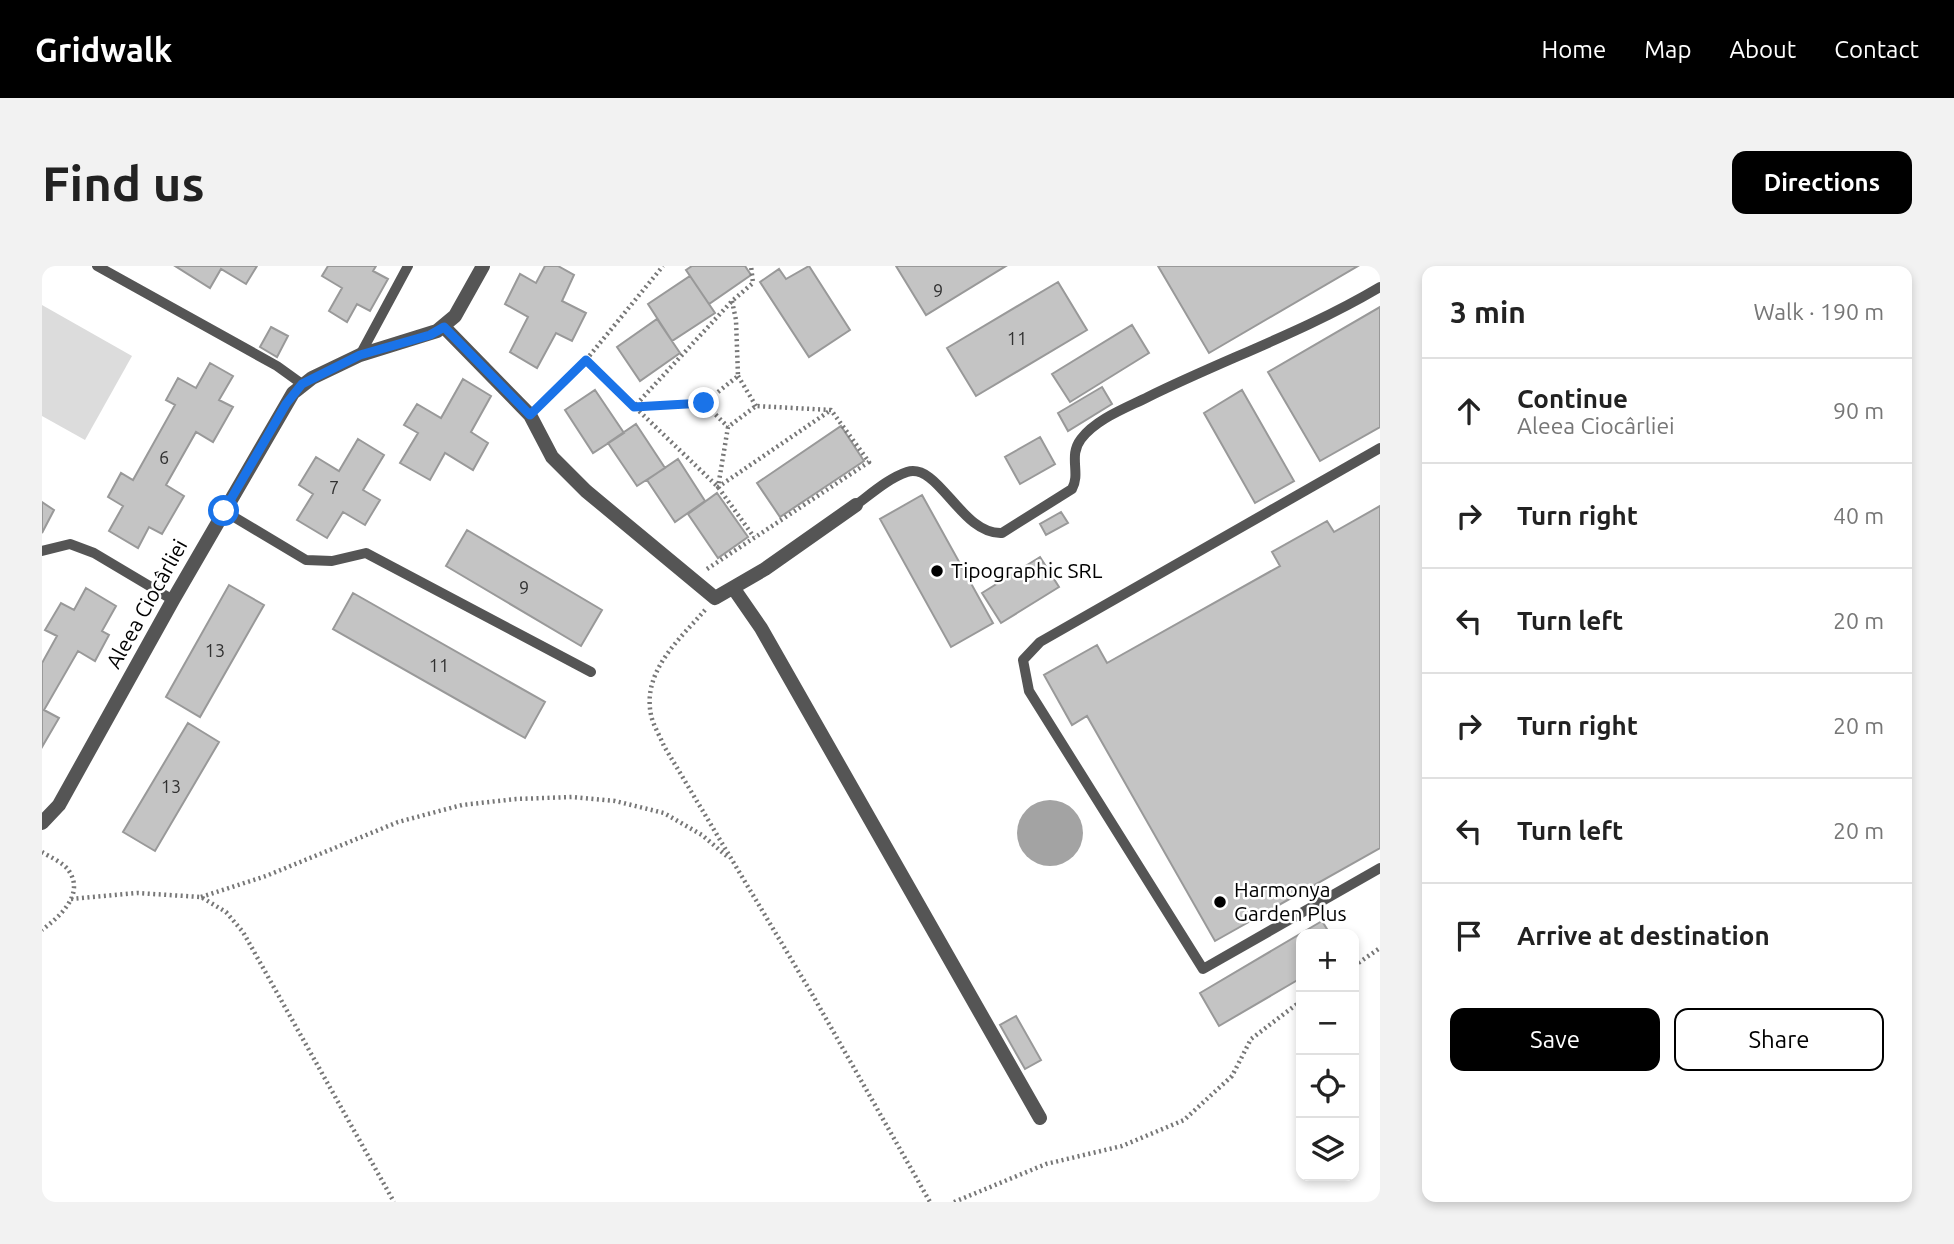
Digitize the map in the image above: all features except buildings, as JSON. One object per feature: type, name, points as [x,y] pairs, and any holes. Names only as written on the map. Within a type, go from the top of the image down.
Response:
[{"type":"street","points":[[483,266],[456,316],[444,327],[530,415],[552,457],[586,491],[715,598],[734,589],[856,505]]},
{"type":"street","name":"Aleea Ciocârliei","points":[[42,823],[59,805],[279,415],[302,384],[360,355],[430,335],[444,327]]},
{"type":"street","points":[[734,589],[807,708],[1040,1118]]},
{"type":"lane","points":[[97,266],[277,366],[302,384]]},
{"type":"lane","points":[[360,355],[408,266]]},
{"type":"lane","points":[[856,505],[896,478],[918,471],[932,479],[968,519],[989,534],[1002,533],[1072,489],[1076,477],[1073,456],[1076,446],[1083,435],[1107,418],[1194,374],[1343,309],[1380,287]]},
{"type":"lane","points":[[1380,448],[1040,642],[1023,660],[1029,691],[1203,969],[1380,868]]},
{"type":"lane","points":[[224,511],[306,560],[332,561],[366,553],[591,672]]},
{"type":"lane","points":[[42,552],[70,544],[94,552],[173,600]]},
{"type":"path","points":[[530,415],[586,360],[663,266]]},
{"type":"path","points":[[634,407],[732,301],[753,283],[751,266]]},
{"type":"path","points":[[732,301],[736,320],[738,376],[756,406]]},
{"type":"path","points":[[586,360],[718,487],[754,537]]},
{"type":"path","points":[[634,407],[704,403],[738,376]]},
{"type":"path","points":[[704,403],[728,427]]},
{"type":"path","points":[[718,487],[728,427],[756,406],[831,410]]},
{"type":"path","points":[[718,487],[831,410]]},
{"type":"path","points":[[706,569],[869,462],[831,410]]},
{"type":"path","points":[[715,598],[659,664],[651,688],[651,715],[664,746],[930,1202]]},
{"type":"path","points":[[71,899],[137,893],[201,897],[266,876],[398,822],[462,805],[516,799],[572,797],[615,801],[664,813],[702,835],[732,861]]},
{"type":"path","points":[[42,852],[68,870],[74,885],[71,899],[62,914],[42,930]]},
{"type":"path","points":[[201,897],[226,912],[243,932],[394,1202]]},
{"type":"path","points":[[1359,963],[1380,948]]},
{"type":"path","points":[[954,1202],[1046,1164],[1122,1146],[1184,1121],[1231,1076],[1251,1039],[1296,1005]]},
{"type":"shaded area","points":[[42,305],[132,356],[85,440],[42,416]]},
{"type":"shaded area","points":[[1050,800],[1063,802],[1078,815],[1083,833],[1081,846],[1068,861],[1050,866],[1037,864],[1022,851],[1017,833],[1019,820],[1032,805]]},
{"type":"place","name":"Tipographic SRL","points":[[937,571]]},
{"type":"place","name":"Harmonya Garden Plus","points":[[1220,902]]},
{"type":"route","points":[[224,511],[264,439],[293,393],[302,384],[360,355],[430,335],[444,327],[530,415],[586,360],[634,407],[704,403]]}]
